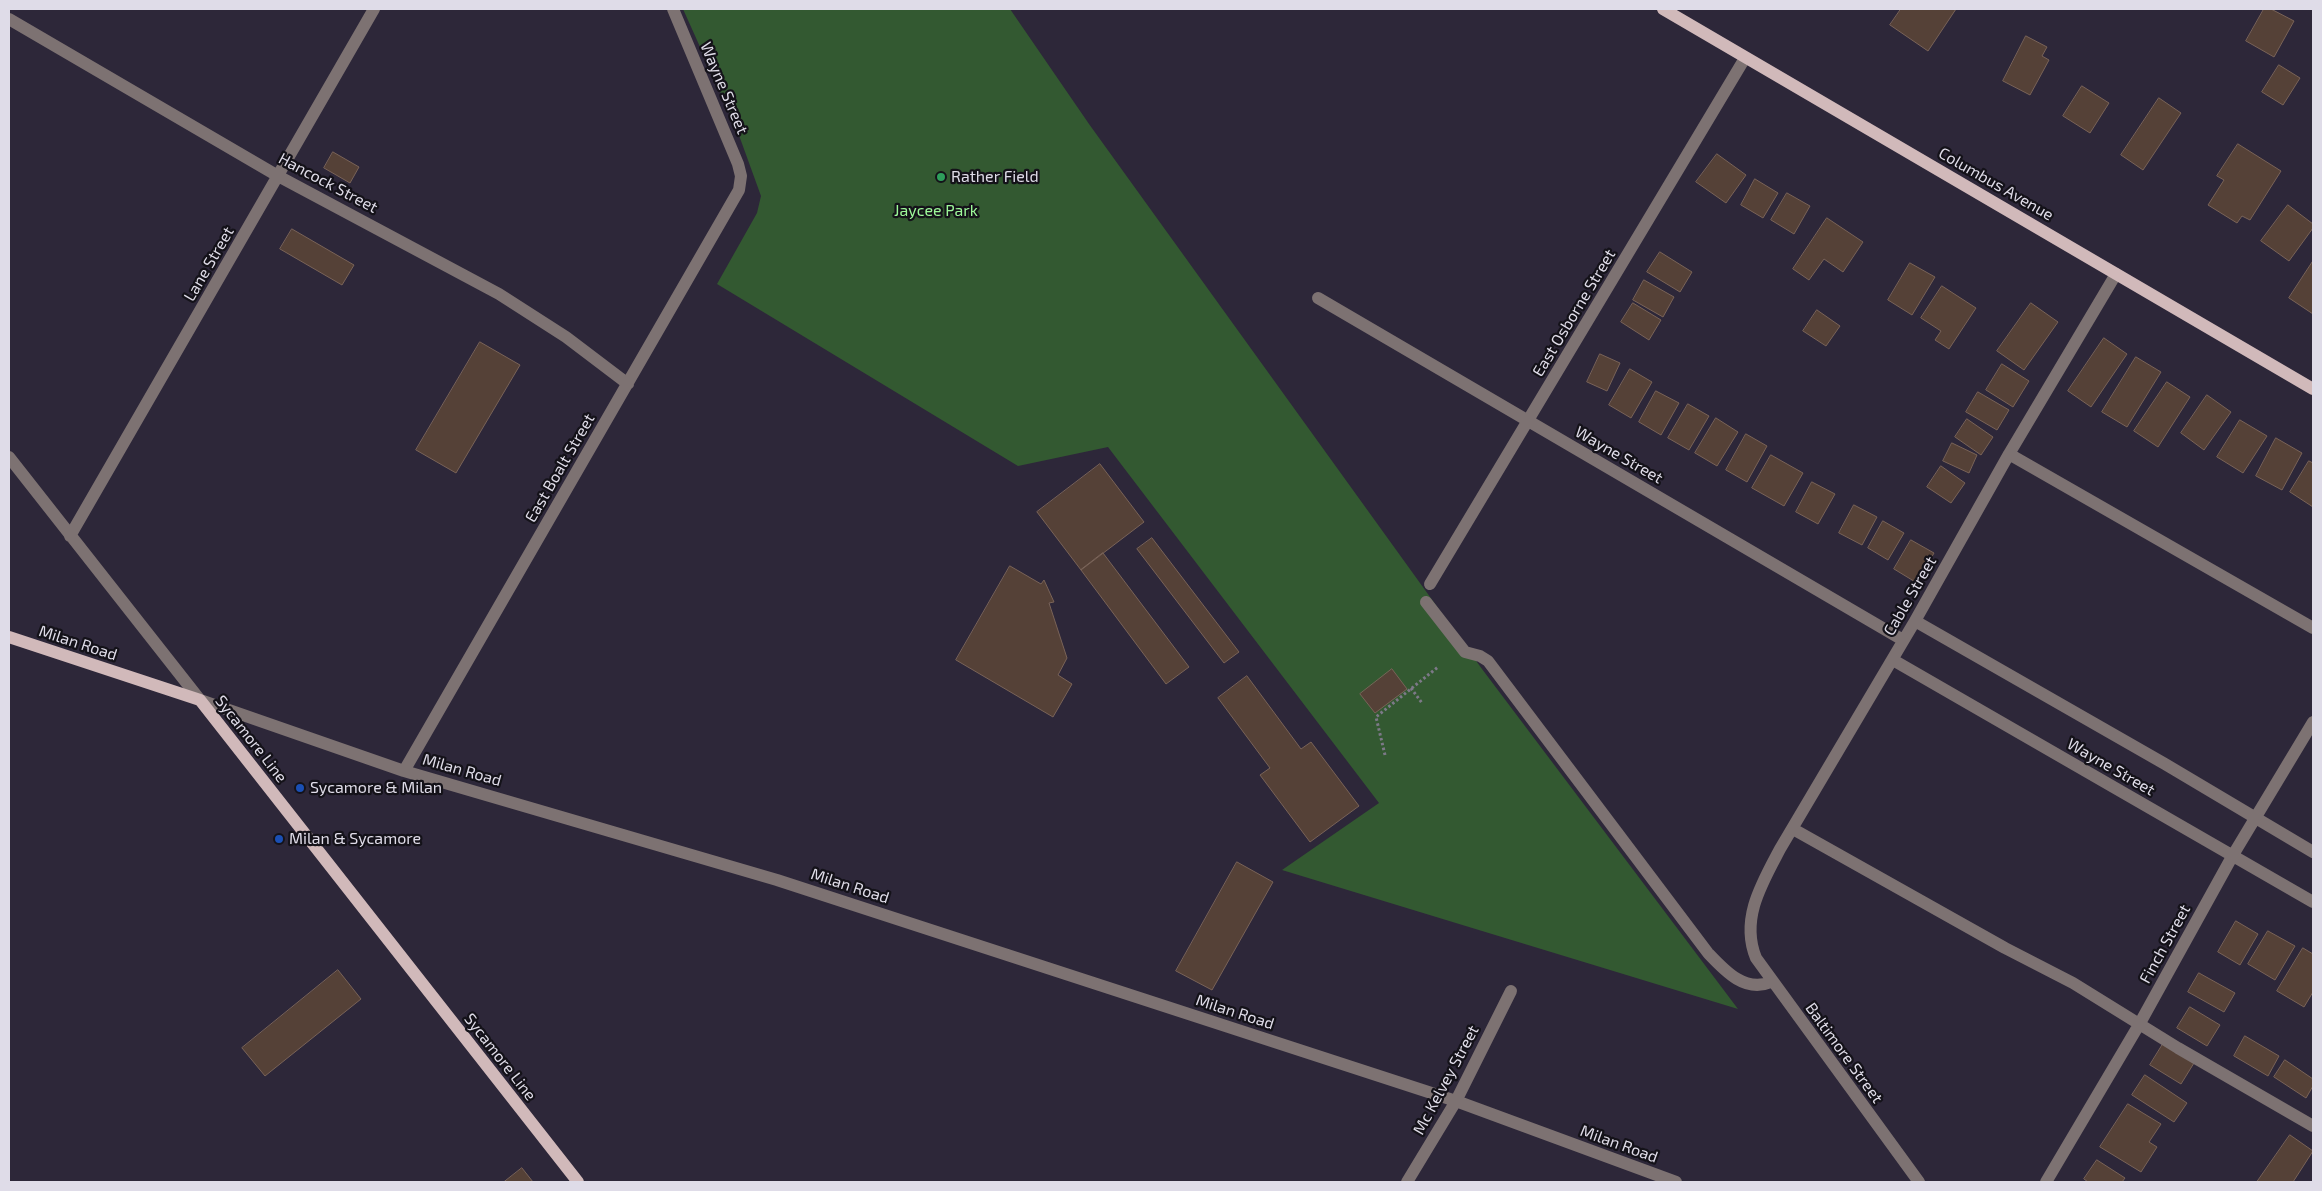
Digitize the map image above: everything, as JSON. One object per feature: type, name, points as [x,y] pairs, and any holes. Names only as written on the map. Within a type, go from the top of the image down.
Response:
[{"type":"main road","name":"Columbus Avenue","points":[[1671,11],[1745,58],[2313,388]]},
{"type":"main road","name":"Milan Road","points":[[9,637],[200,700]]},
{"type":"main road","name":"Sycamore Line","points":[[200,700],[578,1182]]},
{"type":"street","name":"Lane Street","points":[[70,536],[374,9]]},
{"type":"street","name":"Wayne Street","points":[[673,9],[735,156],[741,180]]},
{"type":"street","name":"Hancock Street","points":[[9,20],[278,176],[499,294],[566,337],[628,384]]},
{"type":"street","name":"East Osborne Street","points":[[1430,584],[1745,58]]},
{"type":"street","name":"East Boalt Street","points":[[404,770],[725,218],[739,190],[741,180]]},
{"type":"street","name":"Cable Street","points":[[1750,940],[1749,926],[1751,913],[1768,872],[1915,621],[2009,454],[2116,274]]},
{"type":"street","name":"Wayne Street","points":[[1318,298],[1903,640]]},
{"type":"street","points":[[2009,454],[2313,628]]},
{"type":"street","name":"Sycamore Line","points":[[9,457],[200,700]]},
{"type":"street","points":[[1426,602],[1465,652],[1480,656],[1488,662],[1708,953],[1724,969],[1742,981],[1761,986],[1771,982]]},
{"type":"street","name":"Wayne Street","points":[[1915,621],[2141,750],[2313,852]]},
{"type":"street","name":"Wayne Street","points":[[1892,660],[2313,902]]},
{"type":"street","name":"Milan Road","points":[[200,700],[404,770],[776,880],[1456,1101],[1676,1182]]},
{"type":"street","name":"Finch Street","points":[[2046,1182],[2140,1023],[2233,855],[2313,722]]},
{"type":"street","points":[[1793,829],[2005,948],[2073,983],[2178,1048],[2313,1126]]},
{"type":"street","name":"Baltimore Street","points":[[1750,940],[1756,958],[1771,982],[1919,1182]]},
{"type":"street","name":"Mc Kelvey Street","points":[[1407,1182],[1456,1101],[1511,991]]},
{"type":"path","points":[[1386,755],[1376,718],[1438,667]]},
{"type":"path","points":[[1411,688],[1422,703]]},
{"type":"green space","name":"Jaycee Park","points":[[683,9],[1010,9],[1089,124],[1482,669],[1738,1009],[1282,870],[1379,803],[1108,447],[1018,466],[717,284],[757,213],[761,196],[736,127]]},
{"type":"building","points":[[1901,9],[1956,9],[1928,51],[1890,25]]},
{"type":"building","points":[[2264,9],[2271,9],[2294,21],[2274,57],[2246,41]]},
{"type":"building","points":[[2026,36],[2047,47],[2042,56],[2049,60],[2030,95],[2003,81]]},
{"type":"building","points":[[2279,65],[2300,78],[2283,105],[2262,92]]},
{"type":"building","points":[[2082,86],[2109,103],[2090,133],[2063,116]]},
{"type":"building","points":[[2159,98],[2181,113],[2143,170],[2121,155]]},
{"type":"building","points":[[2238,144],[2281,171],[2250,220],[2242,216],[2237,223],[2208,205],[2224,180],[2217,176]]},
{"type":"building","points":[[333,152],[359,167],[350,183],[324,168]]},
{"type":"building","points":[[1717,154],[1746,175],[1726,203],[1696,182]]},
{"type":"building","points":[[1755,179],[1778,193],[1763,218],[1741,205]]},
{"type":"building","points":[[1787,193],[1810,206],[1794,234],[1771,220]]},
{"type":"building","points":[[2288,205],[2313,224],[2313,228],[2289,261],[2261,241]]},
{"type":"building","points":[[1827,218],[1863,242],[1843,272],[1824,259],[1809,280],[1793,269]]},
{"type":"building","points":[[292,229],[354,265],[342,285],[280,249]]},
{"type":"building","points":[[1660,252],[1692,272],[1680,292],[1647,272]]},
{"type":"building","points":[[2313,261],[2313,314],[2289,298]]},
{"type":"building","points":[[1910,263],[1935,277],[1912,315],[1888,300]]},
{"type":"building","points":[[1644,280],[1674,297],[1663,317],[1633,300]]},
{"type":"building","points":[[1942,286],[1976,308],[1949,349],[1935,340],[1941,331],[1921,318]]},
{"type":"building","points":[[1633,303],[1661,320],[1649,340],[1621,322]]},
{"type":"building","points":[[2031,303],[2058,322],[2024,370],[1997,351]]},
{"type":"building","points":[[1817,310],[1840,326],[1826,346],[1803,331]]},
{"type":"building","points":[[2104,338],[2127,354],[2091,407],[2068,391]]},
{"type":"building","points":[[480,342],[520,365],[456,473],[416,450]]},
{"type":"building","points":[[1600,354],[1620,363],[1607,391],[1587,382]]},
{"type":"building","points":[[2136,357],[2161,372],[2127,427],[2102,412]]},
{"type":"building","points":[[2002,364],[2029,381],[2013,407],[1986,390]]},
{"type":"building","points":[[1630,369],[1652,382],[1631,418],[1609,405]]},
{"type":"building","points":[[2167,382],[2190,397],[2158,447],[2134,431]]},
{"type":"building","points":[[1656,391],[1679,403],[1661,435],[1639,422]]},
{"type":"building","points":[[1978,392],[2009,410],[1997,430],[1966,412]]},
{"type":"building","points":[[2207,395],[2231,412],[2204,450],[2181,433]]},
{"type":"building","points":[[1688,404],[1709,416],[1689,450],[1668,438]]},
{"type":"building","points":[[1716,418],[1738,432],[1717,466],[1695,453]]},
{"type":"building","points":[[1967,419],[1993,437],[1981,455],[1955,437]]},
{"type":"building","points":[[2240,420],[2267,436],[2243,473],[2217,457]]},
{"type":"building","points":[[1746,434],[1767,446],[1747,482],[1726,470]]},
{"type":"building","points":[[2276,438],[2302,453],[2282,490],[2256,476]]},
{"type":"building","points":[[1952,443],[1977,455],[1969,473],[1943,461]]},
{"type":"building","points":[[1771,455],[1803,473],[1784,506],[1752,488]]},
{"type":"building","points":[[2309,461],[2313,463],[2313,507],[2290,492]]},
{"type":"building","points":[[1100,464],[1144,522],[1081,570],[1037,512]]},
{"type":"building","points":[[1941,466],[1965,483],[1951,503],[1927,487]]},
{"type":"building","points":[[1812,482],[1835,494],[1818,524],[1796,512]]},
{"type":"building","points":[[1854,505],[1877,517],[1862,545],[1839,533]]},
{"type":"building","points":[[1883,521],[1904,533],[1888,560],[1868,548]]},
{"type":"building","points":[[1152,538],[1239,652],[1224,663],[1137,549]]},
{"type":"building","points":[[1911,540],[1934,553],[1917,583],[1894,569]]},
{"type":"building","points":[[1103,553],[1189,667],[1166,684],[1081,570]]},
{"type":"building","points":[[1010,566],[1041,584],[1044,580],[1054,602],[1049,603],[1067,658],[1058,675],[1072,684],[1053,717],[956,660]]},
{"type":"building","points":[[1392,669],[1407,689],[1375,713],[1360,694]]},
{"type":"building","points":[[1247,676],[1301,749],[1311,742],[1359,806],[1310,842],[1260,775],[1270,768],[1218,698]]},
{"type":"building","points":[[1237,862],[1273,882],[1212,990],[1176,971]]},
{"type":"building","points":[[2236,921],[2258,934],[2240,965],[2218,952]]},
{"type":"building","points":[[2268,931],[2295,946],[2275,980],[2248,964]]},
{"type":"building","points":[[2303,948],[2313,954],[2313,992],[2304,1007],[2277,991]]},
{"type":"building","points":[[338,970],[361,999],[265,1076],[242,1048]]},
{"type":"building","points":[[2199,973],[2235,993],[2224,1012],[2188,992]]},
{"type":"building","points":[[2190,1007],[2220,1025],[2207,1046],[2177,1028]]},
{"type":"building","points":[[2245,1036],[2279,1056],[2268,1076],[2234,1056]]},
{"type":"building","points":[[2163,1044],[2194,1063],[2181,1084],[2150,1065]]},
{"type":"building","points":[[2285,1060],[2313,1079],[2313,1086],[2306,1098],[2274,1077]]},
{"type":"building","points":[[2145,1075],[2187,1103],[2174,1122],[2132,1095]]},
{"type":"building","points":[[2128,1104],[2161,1124],[2149,1142],[2157,1147],[2141,1172],[2100,1147]]},
{"type":"building","points":[[2290,1135],[2313,1151],[2293,1182],[2257,1182]]},
{"type":"building","points":[[2097,1160],[2125,1178],[2122,1182],[2088,1182],[2084,1179]]},
{"type":"building","points":[[522,1168],[533,1182],[504,1182]]},
{"type":"place","name":"Rather Field","points":[[941,177]]},
{"type":"place","name":"Sycamore & Milan","points":[[300,788]]},
{"type":"place","name":"Milan & Sycamore","points":[[279,839]]}]
